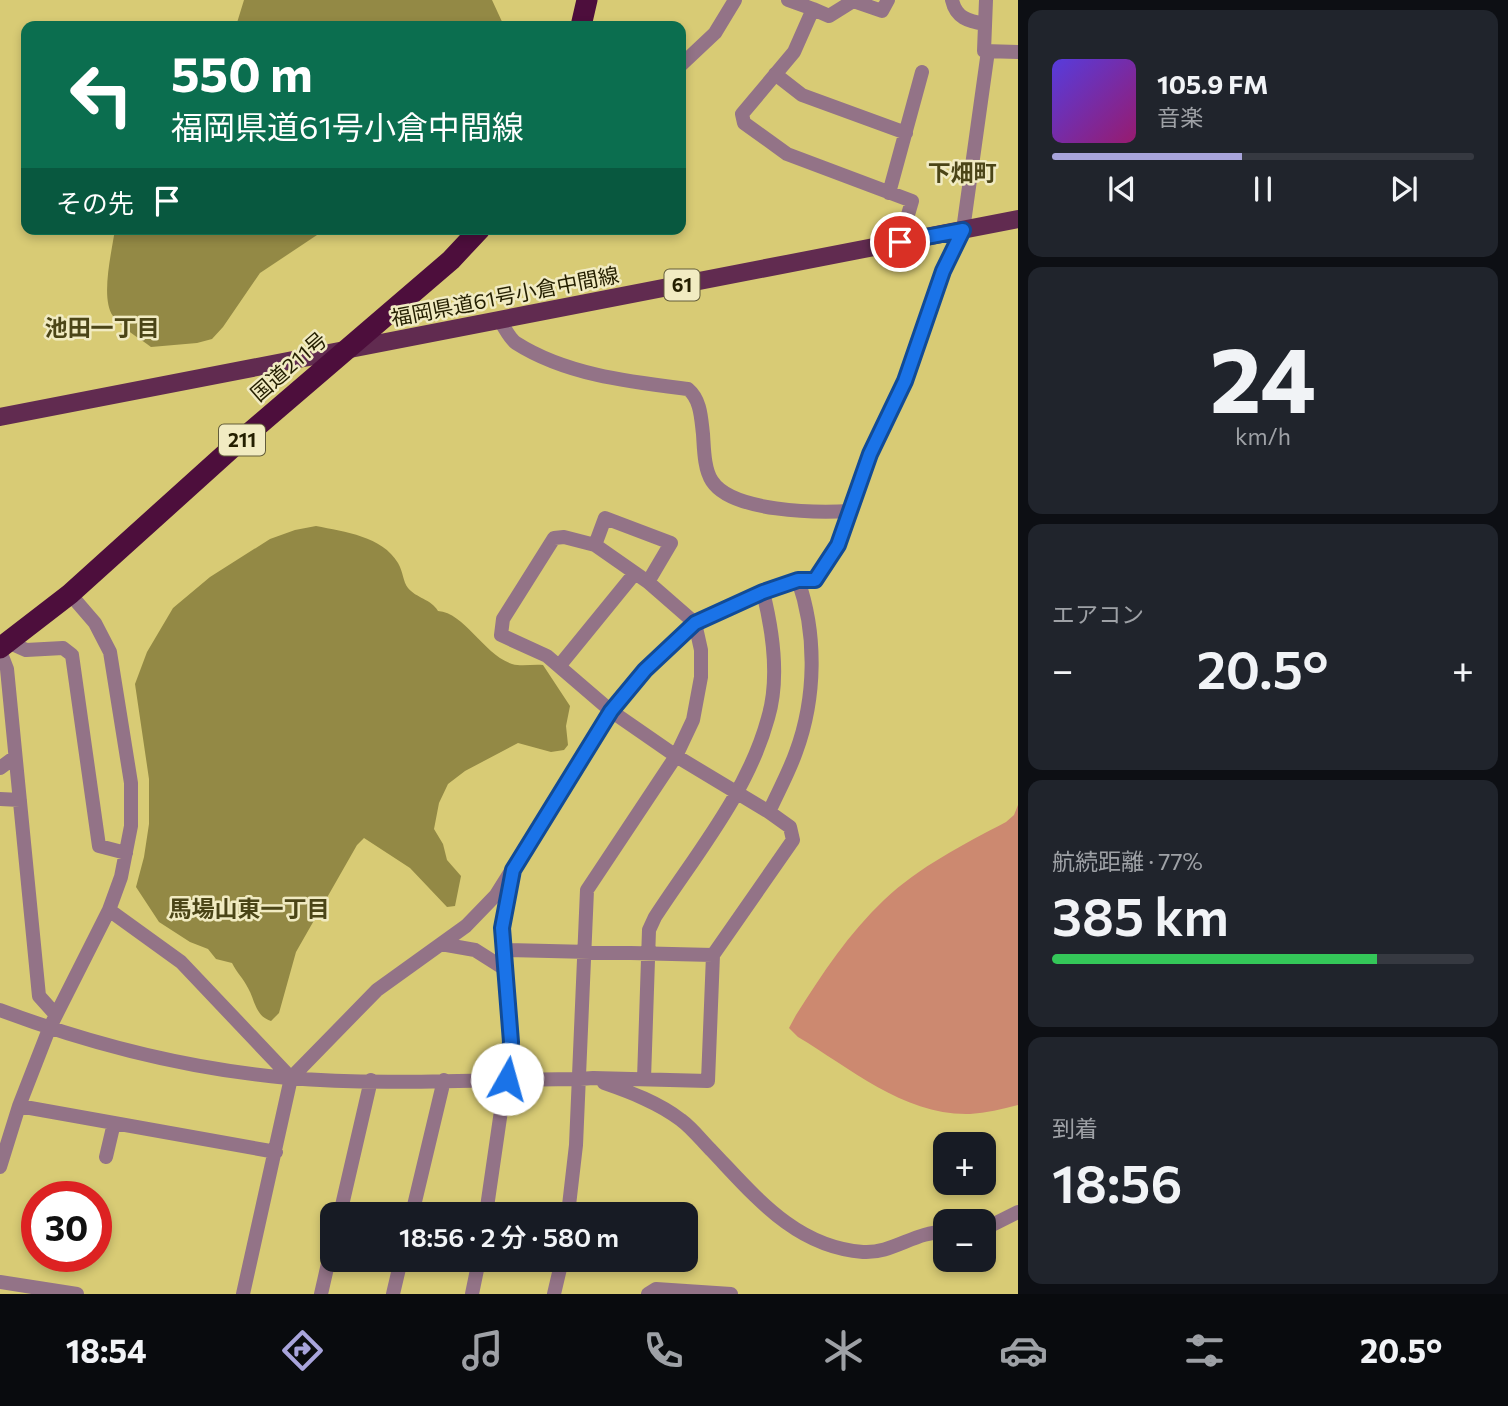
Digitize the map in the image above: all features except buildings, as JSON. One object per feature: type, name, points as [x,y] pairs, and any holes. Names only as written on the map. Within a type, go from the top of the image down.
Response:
[{"type":"highway","points":[[582,21],[587,0]]},
{"type":"highway","name":"国道211号","points":[[3,647],[69,594],[233,447],[451,260],[474,235]]},
{"type":"main road","name":"福岡県道61号小倉中間線","points":[[0,417],[1018,219]]},
{"type":"street","points":[[686,60],[715,33],[735,0]]},
{"type":"street","points":[[788,0],[829,16],[853,1],[881,11],[888,0]]},
{"type":"street","points":[[832,0],[818,11],[794,52],[742,114],[744,123],[787,154],[912,201],[900,242]]},
{"type":"street","points":[[952,0],[955,11],[968,22],[985,24]]},
{"type":"street","points":[[986,0],[984,51],[1018,52]]},
{"type":"street","points":[[243,1294],[291,1078],[377,990],[466,926],[496,895],[611,711],[645,670],[695,623],[763,592],[798,580],[815,580],[838,545],[870,454],[905,381],[943,271],[963,230],[988,51]]},
{"type":"street","points":[[889,192],[922,72]]},
{"type":"street","points":[[775,74],[802,94],[905,133]]},
{"type":"street","points":[[500,321],[514,342],[561,364],[616,378],[688,389],[694,394],[700,410],[706,465],[711,481],[724,493],[766,508],[816,513],[850,511]]},
{"type":"street","points":[[595,545],[605,518],[671,543],[648,582]]},
{"type":"street","points":[[0,1010],[49,1029],[127,1051],[207,1068],[291,1078],[371,1080],[507,1079],[586,1079],[644,1079],[708,1080],[713,955],[793,840],[790,827],[769,811],[676,755],[611,711],[547,656],[501,635],[503,619],[554,538],[564,537],[595,545],[648,582],[695,623],[701,650],[698,701],[693,720],[676,755],[587,890],[586,1079],[569,1202]]},
{"type":"street","points":[[560,665],[635,573]]},
{"type":"street","points":[[769,811],[797,751],[807,709],[811,675],[809,631],[807,606],[798,580]]},
{"type":"street","points":[[644,1079],[649,930],[737,792],[752,762],[769,716],[773,644],[763,592]]},
{"type":"street","points":[[0,1167],[19,1106],[49,1029],[109,910],[121,877],[131,825],[131,783],[110,652],[95,623],[69,594]]},
{"type":"street","points":[[56,1015],[39,996],[15,757],[6,717],[7,670],[3,647],[26,650],[63,648],[72,655],[99,846],[126,852]]},
{"type":"street","points":[[0,768],[15,757]]},
{"type":"street","points":[[0,799],[20,800]]},
{"type":"street","points":[[488,1202],[511,1042],[502,928],[513,870]]},
{"type":"street","points":[[109,910],[181,962],[291,1078]]},
{"type":"street","points":[[441,944],[475,950],[505,969]]},
{"type":"street","points":[[503,950],[713,955]]},
{"type":"street","points":[[586,1079],[636,1094],[682,1120],[748,1189],[786,1224],[805,1237],[863,1252],[885,1250],[933,1232]]},
{"type":"street","points":[[343,1202],[371,1080]]},
{"type":"street","points":[[415,1202],[444,1080]]},
{"type":"street","points":[[19,1106],[276,1152]]},
{"type":"street","points":[[106,1157],[114,1123]]},
{"type":"street","points":[[996,1223],[1018,1212]]},
{"type":"street","points":[[321,1294],[326,1272]]},
{"type":"street","points":[[393,1294],[398,1272]]},
{"type":"street","points":[[472,1294],[477,1272]]},
{"type":"street","points":[[554,1294],[559,1272]]},
{"type":"street","points":[[0,1282],[70,1293]]},
{"type":"street","points":[[648,1294],[656,1289],[731,1294]]},
{"type":"shaded area","points":[[244,0],[492,0],[502,21],[238,21]]},
{"type":"shaded area","points":[[114,235],[317,235],[260,273],[223,327],[212,339],[197,343],[151,347],[121,325],[109,308],[108,274]]},
{"type":"shaded area","points":[[316,526],[362,537],[383,547],[398,563],[406,586],[411,591],[438,611],[457,619],[492,652],[512,664],[543,665],[570,706],[566,726],[568,745],[564,750],[551,752],[518,743],[465,771],[448,784],[439,803],[434,829],[443,844],[447,860],[461,876],[455,906],[447,907],[410,868],[364,838],[357,845],[296,952],[279,1013],[271,1021],[259,1012],[246,984],[232,963],[216,959],[208,949],[190,942],[159,922],[136,887],[149,824],[149,779],[135,684],[147,652],[173,608],[210,577],[270,539]]},
{"type":"shaded area","points":[[1018,805],[1018,1105],[970,1114],[946,1113],[923,1107],[879,1088],[798,1037],[789,1028],[796,1015],[837,954],[871,913],[898,888],[927,867],[1006,822],[1014,815]]},
{"type":"district","name":"下畑町","points":[[962,173]]},
{"type":"district","name":"池田一丁目","points":[[102,328]]},
{"type":"district","name":"馬場山東一丁目","points":[[249,909]]},
{"type":"route","points":[[507,1079],[511,1042],[502,928],[513,870],[611,711],[645,670],[695,623],[763,592],[798,580],[815,580],[838,545],[870,454],[905,381],[943,271],[963,230],[900,242]]}]
